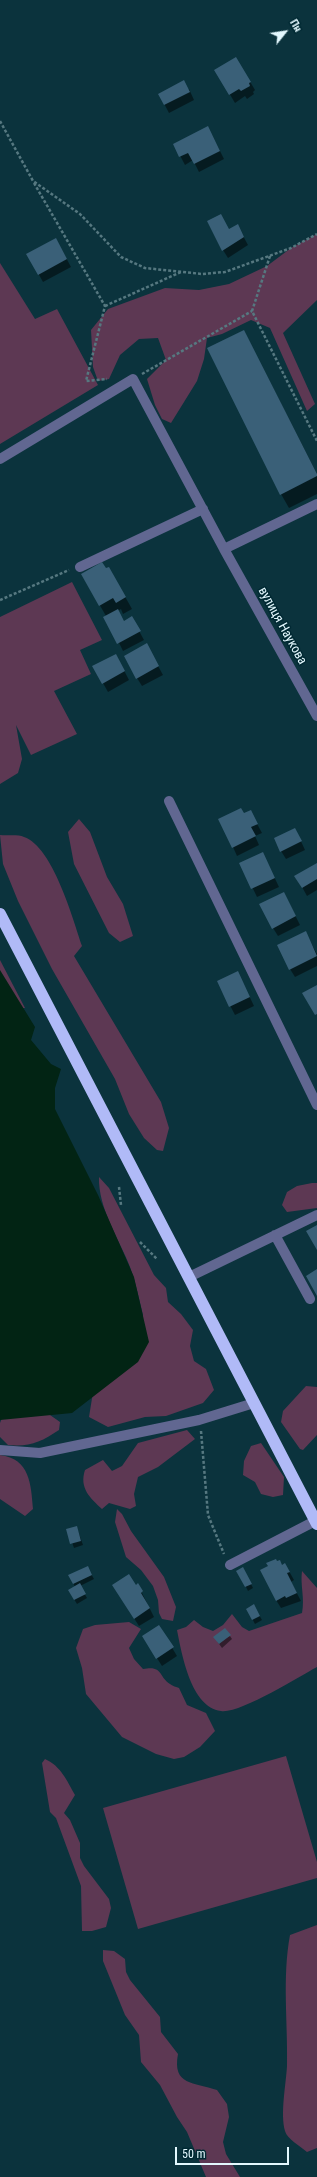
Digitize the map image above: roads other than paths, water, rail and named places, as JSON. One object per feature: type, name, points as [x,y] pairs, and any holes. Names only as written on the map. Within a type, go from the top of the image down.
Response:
[{"type":"highway","points":[[0,914],[317,1522]]},
{"type":"street","name":"вулиця Наукова","points":[[0,459],[133,379],[224,549],[317,716]]},
{"type":"street","points":[[224,549],[317,504]]},
{"type":"street","points":[[80,567],[203,509]]},
{"type":"street","points":[[169,801],[317,1105]]},
{"type":"street","points":[[189,1277],[317,1215]]},
{"type":"street","points":[[275,1235],[310,1299]]},
{"type":"street","points":[[0,1450],[40,1453],[199,1420],[254,1403]]},
{"type":"street","points":[[230,1565],[317,1522]]}]
